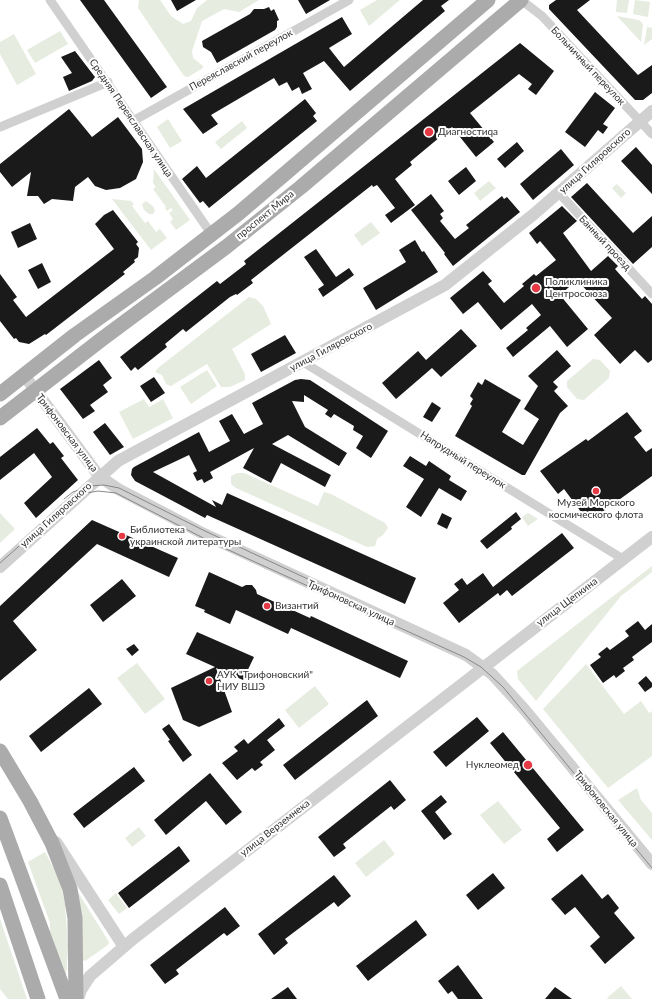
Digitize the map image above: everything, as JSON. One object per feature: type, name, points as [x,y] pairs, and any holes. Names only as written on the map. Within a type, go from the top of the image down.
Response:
[{"type":"main road","name":"проспект Мира","points":[[0,394],[92,322],[212,235],[488,0]]},
{"type":"main road","name":"проспект Мира","points":[[0,418],[35,390],[238,238],[521,0]]},
{"type":"main road","points":[[0,751],[30,801],[59,859],[70,889],[75,924],[77,999]]},
{"type":"main road","points":[[0,818],[31,906],[67,999]]},
{"type":"main road","points":[[0,885],[38,999]]},
{"type":"street","name":"Средняя Переяславская улица","points":[[50,0],[108,82],[133,121],[212,235]]},
{"type":"street","name":"Переяславский переулок","points":[[133,121],[349,0]]},
{"type":"street","name":"Больничный переулок","points":[[521,0],[542,16],[652,134]]},
{"type":"street","points":[[0,127],[108,82]]},
{"type":"street","name":"улица Гиляровского","points":[[0,567],[99,476],[118,461],[445,284],[559,193],[652,111]]},
{"type":"street","name":"Банный проезд","points":[[559,193],[652,294]]},
{"type":"street","name":"Напрудный переулок","points":[[303,362],[623,559]]},
{"type":"street","name":"Трифоновская улица","points":[[24,375],[99,476],[118,489],[204,534],[466,655],[482,666],[504,686],[652,864]]},
{"type":"street","name":"улица Щепкина","points":[[482,666],[652,537]]},
{"type":"street","name":"улица Верземнека","points":[[77,999],[90,976],[124,946],[470,678],[482,666]]},
{"type":"street","points":[[0,760],[14,774]]},
{"type":"street","points":[[30,801],[124,946]]},
{"type":"shaded area","points":[[139,0],[160,0],[171,16],[183,24],[191,21],[197,8],[207,0],[259,0],[239,12],[224,9],[202,21],[192,51],[193,58],[203,66],[203,68],[188,77],[184,76],[138,8]]},
{"type":"shaded area","points":[[377,0],[400,0],[369,26],[360,10]]},
{"type":"shaded area","points":[[617,0],[629,0],[627,13],[616,12]]},
{"type":"shaded area","points":[[635,0],[650,2],[648,17],[633,14]]},
{"type":"shaded area","points":[[617,16],[639,20],[643,24],[641,42]]},
{"type":"shaded area","points":[[647,27],[652,28],[652,39],[644,45]]},
{"type":"shaded area","points":[[60,31],[68,44],[35,63],[27,50]]},
{"type":"shaded area","points":[[14,34],[36,74],[17,85],[0,54],[0,42]]},
{"type":"shaded area","points":[[168,119],[182,141],[170,148],[157,127]]},
{"type":"shaded area","points":[[242,121],[247,128],[221,149],[215,142]]},
{"type":"shaded area","points":[[154,169],[190,220],[176,230],[170,222],[173,219],[169,213],[173,210],[171,208],[167,211],[165,208],[166,207],[153,189],[156,187],[153,183]]},
{"type":"shaded area","points":[[489,181],[496,188],[480,201],[474,193]]},
{"type":"shaded area","points":[[617,184],[626,193],[621,198],[612,188]]},
{"type":"shaded area","points":[[112,199],[131,201],[134,204],[132,206],[145,223],[148,221],[156,232],[160,229],[167,238],[151,250]]},
{"type":"shaded area","points":[[146,201],[153,206],[155,211],[153,214],[149,214],[144,210],[142,204]]},
{"type":"shaded area","points":[[371,222],[380,233],[362,246],[354,235]]},
{"type":"shaded area","points":[[249,297],[256,299],[263,306],[271,324],[232,349],[245,374],[245,380],[230,387],[221,387],[207,364],[171,386],[166,384],[162,375],[155,372],[158,368]]},
{"type":"shaded area","points":[[593,359],[600,360],[610,371],[609,378],[584,400],[577,399],[567,387],[567,381]]},
{"type":"shaded area","points":[[207,370],[217,386],[191,404],[180,387]]},
{"type":"shaded area","points":[[144,399],[149,407],[163,399],[173,418],[133,439],[119,412]]},
{"type":"shaded area","points":[[237,473],[244,473],[318,506],[324,492],[331,494],[385,523],[388,528],[383,535],[377,539],[375,546],[367,547],[236,488],[231,484],[231,476]]},
{"type":"shaded area","points":[[0,513],[15,529],[0,543]]},
{"type":"shaded area","points":[[528,513],[538,519],[528,526],[522,517]]},
{"type":"shaded area","points":[[652,566],[652,572],[621,596],[536,701],[518,679],[517,671]]},
{"type":"shaded area","points":[[137,663],[165,699],[145,714],[117,678]]},
{"type":"shaded area","points":[[586,664],[624,714],[641,701],[649,713],[652,711],[652,756],[608,788],[543,709]]},
{"type":"shaded area","points":[[315,686],[329,704],[299,728],[285,710]]},
{"type":"shaded area","points":[[637,788],[641,800],[652,813],[652,840],[618,800]]},
{"type":"shaded area","points":[[498,801],[522,830],[504,844],[480,815]]},
{"type":"shaded area","points":[[139,827],[146,836],[132,847],[125,838]]},
{"type":"shaded area","points":[[384,840],[395,854],[366,877],[355,863]]},
{"type":"shaded area","points":[[45,852],[60,880],[65,904],[68,947],[66,977],[50,932],[50,923],[28,862]]},
{"type":"shaded area","points":[[76,889],[109,942],[108,945],[85,961],[83,960]]},
{"type":"shaded area","points":[[116,893],[127,908],[119,914],[108,900]]},
{"type":"shaded area","points":[[0,919],[27,999],[8,999],[0,989]]},
{"type":"shaded area","points":[[621,986],[632,999],[607,998]]},
{"type":"building","points":[[80,0],[104,0],[167,87],[151,98]]},
{"type":"building","points":[[171,0],[196,0],[177,11]]},
{"type":"building","points":[[298,0],[330,0],[306,14]]},
{"type":"building","points":[[423,0],[449,0],[441,6],[445,11],[350,91],[324,61],[303,73],[312,89],[302,94],[299,87],[292,91],[287,82],[279,86],[274,78],[211,115],[218,124],[203,134],[183,109],[342,17],[352,34],[329,48],[344,67]]},
{"type":"building","points":[[556,0],[590,0],[577,10],[638,75],[652,65],[652,93],[643,100],[635,100],[549,9],[549,5]]},
{"type":"building","points":[[269,7],[271,11],[274,9],[279,20],[277,21],[277,27],[275,30],[217,63],[211,52],[203,47],[202,41],[250,14],[254,9],[264,9]]},
{"type":"building","points":[[520,43],[554,71],[536,95],[528,89],[532,84],[519,74],[470,113],[494,142],[476,157],[452,127],[410,162],[412,165],[395,179],[415,205],[391,223],[385,215],[395,208],[377,185],[373,187],[372,185],[251,280],[253,283],[237,295],[236,294],[230,297],[186,332],[183,329],[165,344],[167,347],[138,370],[135,367],[131,371],[120,357],[217,281],[220,284],[246,264],[244,261]]},
{"type":"building","points":[[75,51],[95,77],[92,81],[69,91],[63,77],[72,73],[61,57]]},
{"type":"building","points":[[595,92],[615,108],[603,124],[608,127],[603,134],[598,130],[585,147],[565,132]]},
{"type":"building","points":[[305,99],[316,113],[313,116],[317,121],[209,208],[203,201],[200,203],[182,179],[197,166],[206,178]]},
{"type":"building","points":[[69,109],[92,137],[118,117],[142,149],[143,162],[136,179],[120,188],[106,190],[95,186],[88,177],[75,187],[73,201],[52,199],[44,204],[38,196],[27,196],[31,172],[12,187],[0,172],[0,164]]},
{"type":"building","points":[[517,142],[524,151],[505,168],[497,159]]},
{"type":"building","points":[[636,147],[652,165],[652,194],[621,161]]},
{"type":"building","points":[[561,149],[574,165],[533,200],[520,184]]},
{"type":"building","points":[[466,167],[476,181],[459,195],[448,181]]},
{"type":"building","points":[[587,183],[633,233],[652,216],[652,247],[633,264],[571,197]]},
{"type":"building","points":[[431,194],[444,211],[440,214],[443,218],[440,221],[455,239],[469,228],[466,225],[502,196],[504,199],[507,197],[520,212],[453,266],[444,254],[445,253],[411,210]]},
{"type":"building","points":[[562,206],[577,221],[563,233],[591,271],[608,256],[618,266],[615,269],[642,299],[645,296],[652,304],[652,360],[648,363],[635,350],[620,364],[594,335],[612,318],[577,280],[560,295],[588,329],[567,347],[550,326],[513,357],[506,348],[528,330],[526,328],[541,315],[532,304],[501,330],[478,302],[463,314],[450,298],[483,271],[492,281],[488,284],[504,303],[524,286],[522,284],[534,274],[536,276],[556,260],[540,241],[537,244],[529,233]]},
{"type":"building","points":[[113,210],[138,242],[136,244],[139,248],[138,257],[134,260],[135,262],[123,272],[125,274],[46,335],[45,334],[29,344],[19,342],[16,338],[14,339],[0,321],[0,274],[17,297],[13,300],[26,317],[114,249],[95,224],[104,215]]},
{"type":"building","points":[[30,223],[37,239],[18,248],[11,232]]},
{"type":"building","points":[[415,240],[422,252],[424,251],[438,272],[376,310],[363,288],[406,262],[399,250]]},
{"type":"building","points":[[316,249],[336,277],[349,268],[354,275],[323,297],[318,289],[324,285],[304,257]]},
{"type":"building","points":[[42,263],[51,282],[38,289],[28,270]]},
{"type":"building","points":[[461,329],[477,346],[441,377],[432,368],[396,399],[382,383],[418,351],[426,360]]},
{"type":"building","points":[[285,335],[296,353],[261,372],[251,354]]},
{"type":"building","points":[[557,350],[571,366],[553,382],[558,387],[554,391],[568,406],[560,413],[525,475],[522,475],[455,436],[472,406],[470,404],[473,399],[470,396],[478,382],[482,385],[485,379],[521,400],[502,432],[523,445],[539,419],[524,409],[538,386],[528,376]]},
{"type":"building","points":[[99,360],[112,378],[103,385],[108,392],[90,405],[95,411],[83,419],[60,389]]},
{"type":"building","points":[[154,377],[165,393],[151,402],[140,386]]},
{"type":"building","points":[[295,380],[310,380],[388,431],[371,458],[356,448],[363,436],[353,430],[354,426],[334,414],[331,418],[325,414],[328,410],[304,395],[304,402],[292,401],[305,427],[347,453],[339,466],[288,435],[272,444],[331,475],[325,487],[281,463],[271,483],[243,468],[254,448],[210,472],[213,478],[204,483],[202,479],[197,481],[193,473],[197,471],[189,455],[153,472],[216,507],[212,500],[222,505],[227,493],[416,578],[405,604],[207,515],[205,518],[135,481],[131,475],[134,467],[199,432],[209,452],[230,441],[219,421],[232,414],[244,434],[263,424],[252,403]]},
{"type":"building","points":[[432,402],[441,408],[432,422],[423,417]]},
{"type":"building","points":[[627,412],[642,431],[634,437],[646,452],[652,448],[652,476],[591,520],[586,514],[584,516],[564,489],[558,494],[540,471],[586,439],[588,441]]},
{"type":"building","points":[[105,423],[124,447],[110,455],[93,432]]},
{"type":"building","points":[[37,428],[50,444],[53,442],[64,456],[61,458],[78,480],[36,518],[24,503],[52,477],[34,453],[0,480],[0,457]]},
{"type":"building","points":[[410,456],[426,466],[429,461],[451,476],[449,480],[467,491],[461,501],[439,488],[421,517],[406,507],[424,479],[403,466]]},
{"type":"building","points":[[516,512],[521,519],[511,527],[512,529],[487,549],[480,541]]},
{"type":"building","points":[[442,513],[452,518],[447,529],[437,524]]},
{"type":"building","points":[[92,520],[178,558],[169,577],[97,544],[13,621],[37,650],[0,681],[0,606]]},
{"type":"building","points":[[562,533],[574,548],[512,596],[507,590],[500,596],[498,593],[459,623],[443,603],[459,590],[454,584],[462,578],[467,585],[483,573],[493,587]]},
{"type":"building","points":[[209,572],[242,587],[252,585],[257,594],[310,618],[311,616],[408,661],[400,678],[291,628],[288,634],[236,610],[230,624],[204,612],[205,610],[195,606]]},
{"type":"building","points":[[122,579],[136,596],[103,622],[90,605]]},
{"type":"building","points":[[638,621],[645,630],[652,624],[652,642],[632,657],[634,660],[623,668],[625,671],[616,678],[614,675],[603,683],[590,665],[601,657],[598,654],[607,647],[610,650],[629,636],[625,631]]},
{"type":"building","points":[[197,632],[254,657],[243,680],[216,668],[232,712],[199,727],[183,720],[171,688],[215,667],[186,654]]},
{"type":"building","points":[[134,644],[139,650],[132,656],[126,649]]},
{"type":"building","points":[[646,676],[652,683],[652,687],[645,692],[638,683]]},
{"type":"building","points":[[89,688],[102,704],[41,752],[29,736]]},
{"type":"building","points":[[367,700],[378,716],[295,780],[283,765]]},
{"type":"building","points":[[477,717],[489,731],[446,767],[433,752]]},
{"type":"building","points":[[279,718],[285,726],[267,740],[275,750],[260,762],[263,765],[255,771],[252,768],[237,780],[222,763],[238,751],[234,747],[244,739],[248,744]]},
{"type":"building","points":[[169,724],[192,755],[183,762],[168,741],[170,740],[162,729]]},
{"type":"building","points":[[503,732],[584,830],[557,852],[547,839],[560,828],[490,743]]},
{"type":"building","points":[[134,767],[145,781],[84,828],[73,814]]},
{"type":"building","points":[[210,773],[242,812],[226,825],[206,801],[166,835],[154,820]]},
{"type":"building","points":[[390,780],[406,800],[394,810],[391,806],[343,844],[346,848],[334,857],[318,837]]},
{"type":"building","points":[[441,795],[447,802],[435,812],[452,834],[444,840],[421,811]]},
{"type":"building","points":[[179,846],[190,861],[129,908],[118,893]]},
{"type":"building","points":[[493,873],[505,888],[478,910],[466,895]]},
{"type":"building","points":[[582,874],[602,899],[608,894],[619,908],[614,913],[635,938],[605,964],[590,946],[600,937],[575,907],[565,915],[551,899]]},
{"type":"building","points":[[334,875],[351,896],[338,907],[334,902],[285,939],[288,943],[274,955],[258,934]]},
{"type":"building","points":[[225,907],[240,926],[227,936],[224,933],[176,970],[179,974],[165,984],[150,965]]},
{"type":"building","points":[[416,920],[427,935],[368,981],[356,966]]},
{"type":"building","points":[[458,965],[483,999],[458,999],[452,991],[448,994],[438,981]]},
{"type":"building","points":[[288,987],[297,999],[271,999]]},
{"type":"building","points":[[555,987],[572,999],[545,999]]},
{"type":"tram line","points":[[64,499],[73,492],[89,486],[104,485],[119,488],[205,531],[327,588]]},
{"type":"tram line","points":[[0,563],[70,501],[87,493],[98,491],[116,493],[211,542],[464,657],[481,667],[503,687],[652,868]]},
{"type":"place","name":"Диагностиqа","points":[[429,132]]},
{"type":"place","name":"Поликлиника Центросоюза","points":[[536,288]]},
{"type":"place","name":"Музей Морского космического флота","points":[[596,491]]},
{"type":"place","name":"Библиотека украинской литературы","points":[[122,536]]},
{"type":"place","name":"Византий","points":[[267,606]]},
{"type":"place","name":"АУК \"Трифоновский\" НИУ ВШЭ","points":[[209,681]]},
{"type":"place","name":"Нуклеомед","points":[[528,765]]}]
